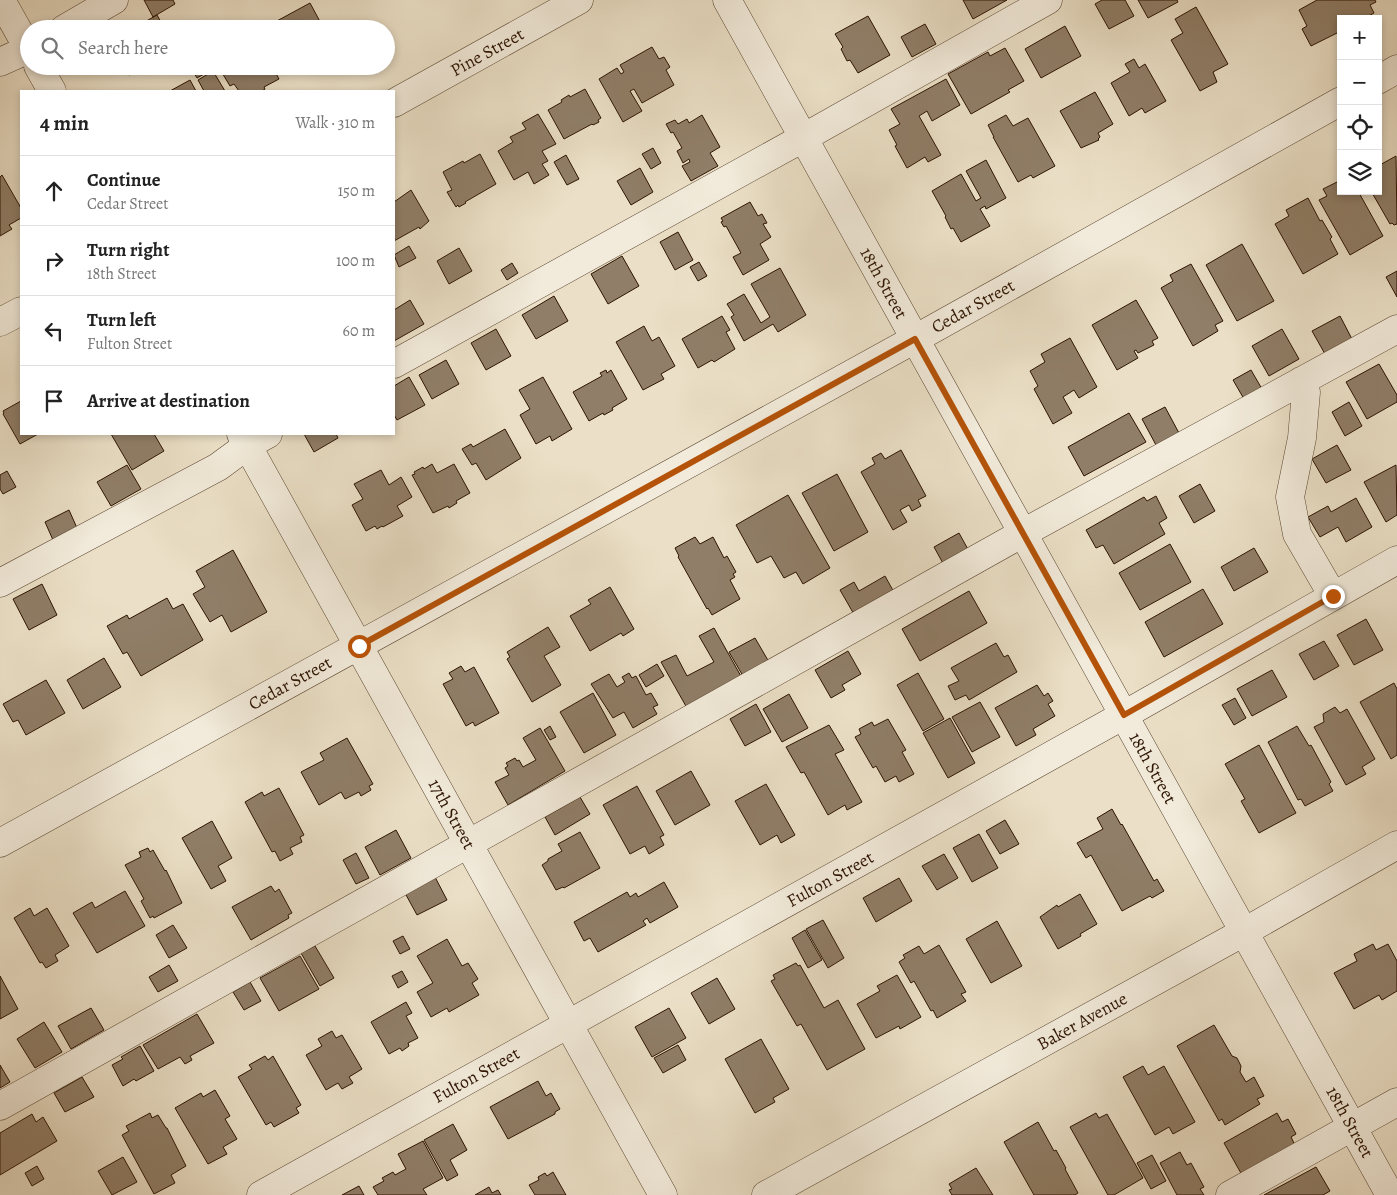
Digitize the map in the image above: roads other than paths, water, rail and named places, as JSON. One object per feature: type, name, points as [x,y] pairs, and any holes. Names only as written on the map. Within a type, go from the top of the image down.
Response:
[{"type":"street","points":[[1,0],[20,34]]},
{"type":"street","points":[[80,20],[114,0]]},
{"type":"street","name":"Pine Street","points":[[395,102],[580,0]]},
{"type":"street","name":"18th Street","points":[[727,0],[1390,1195]]},
{"type":"street","points":[[395,363],[1048,0]]},
{"type":"street","points":[[0,62],[20,54]]},
{"type":"street","points":[[1382,78],[1397,69]]},
{"type":"street","points":[[43,75],[51,90]]},
{"type":"street","name":"Cedar Street","points":[[0,843],[915,339],[1337,103]]},
{"type":"street","points":[[0,322],[20,312]]},
{"type":"street","points":[[0,1106],[1023,533],[1397,329]]},
{"type":"street","points":[[1301,381],[1306,392],[1302,438],[1290,497],[1298,534],[1333,596]]},
{"type":"street","points":[[0,584],[218,467],[252,438]]},
{"type":"street","name":"17th Street","points":[[252,438],[359,646],[663,1195]]},
{"type":"street","name":"Fulton Street","points":[[261,1195],[1124,715],[1397,560]]},
{"type":"street","name":"Baker Avenue","points":[[766,1195],[1244,932],[1397,845]]},
{"type":"street","points":[[1230,1195],[1397,1102]]}]
